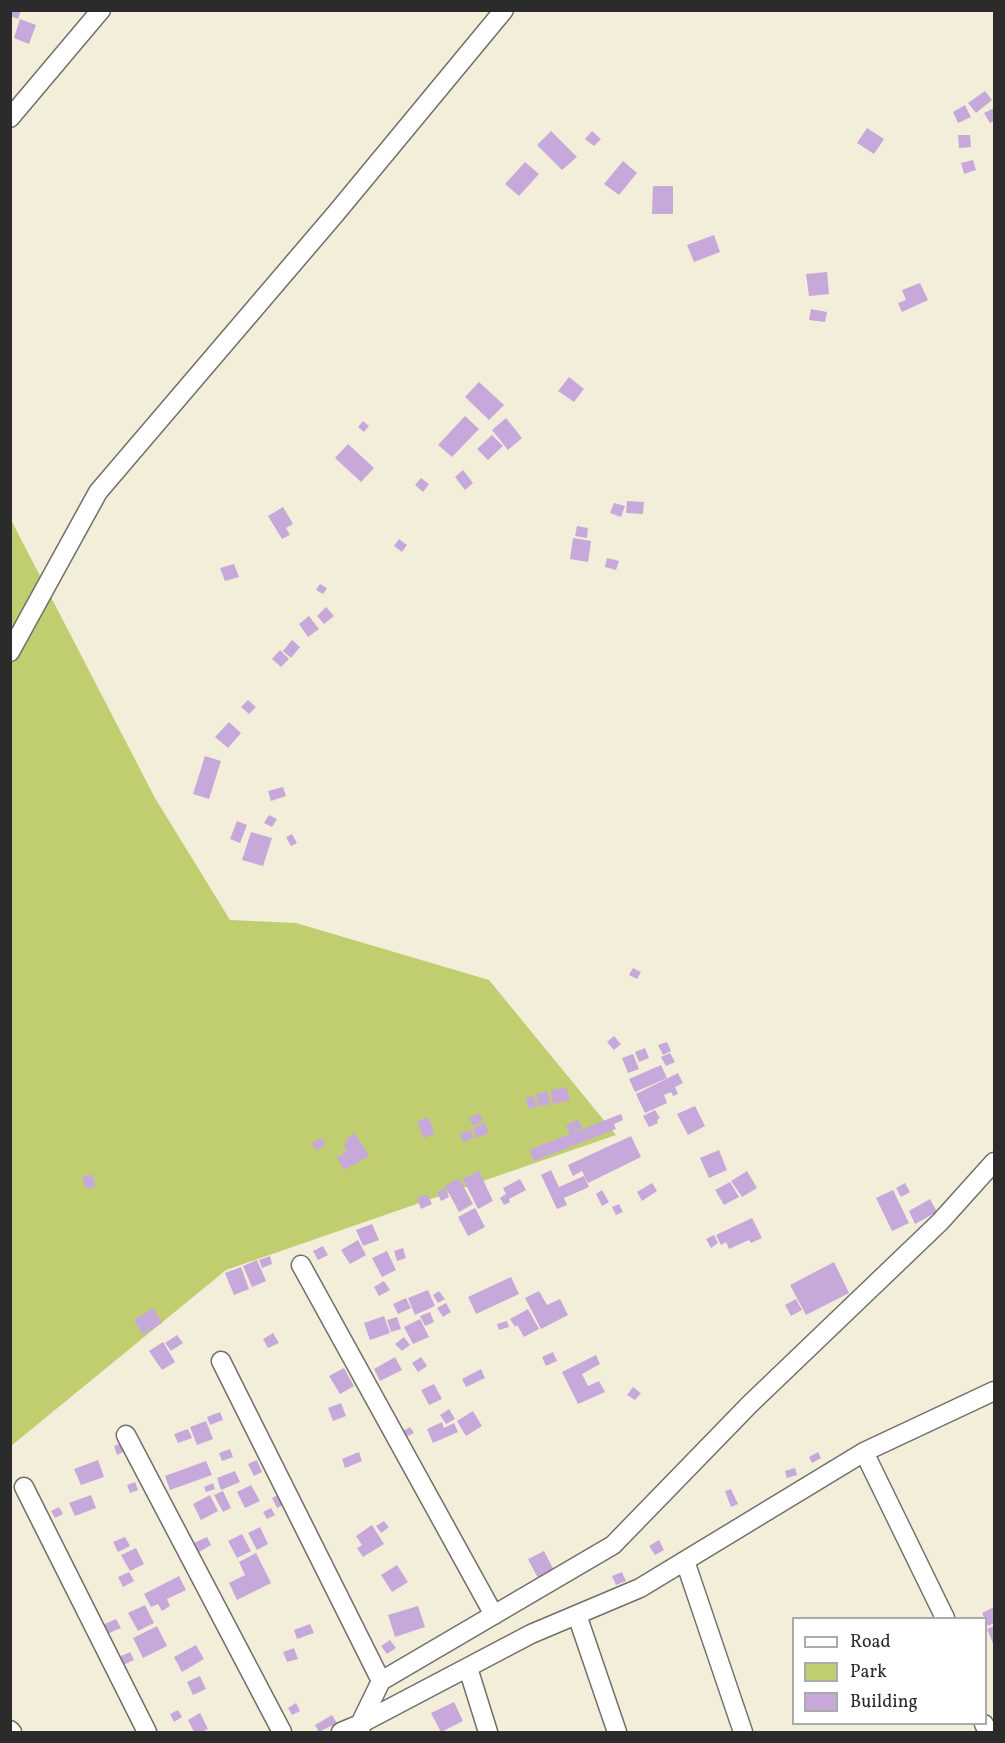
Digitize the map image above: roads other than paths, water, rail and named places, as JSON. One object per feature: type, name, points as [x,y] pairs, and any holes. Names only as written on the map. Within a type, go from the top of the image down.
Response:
[{"type":"street","points":[[10,118],[101,10]]},
{"type":"street","points":[[10,652],[19,620],[98,492],[329,221],[504,10]]},
{"type":"street","points":[[361,1728],[381,1681],[614,1545],[750,1404],[940,1222],[994,1162]]},
{"type":"street","points":[[301,1265],[494,1615]]},
{"type":"street","points":[[221,1361],[381,1681]]},
{"type":"street","points":[[341,1732],[361,1728],[531,1634],[640,1588],[864,1452],[994,1391]]},
{"type":"street","points":[[126,1436],[282,1732]]},
{"type":"street","points":[[864,1452],[945,1617]]},
{"type":"street","points":[[24,1487],[147,1732]]},
{"type":"street","points":[[685,1561],[743,1732]]},
{"type":"street","points":[[577,1615],[617,1732]]},
{"type":"street","points":[[468,1668],[488,1732]]}]
